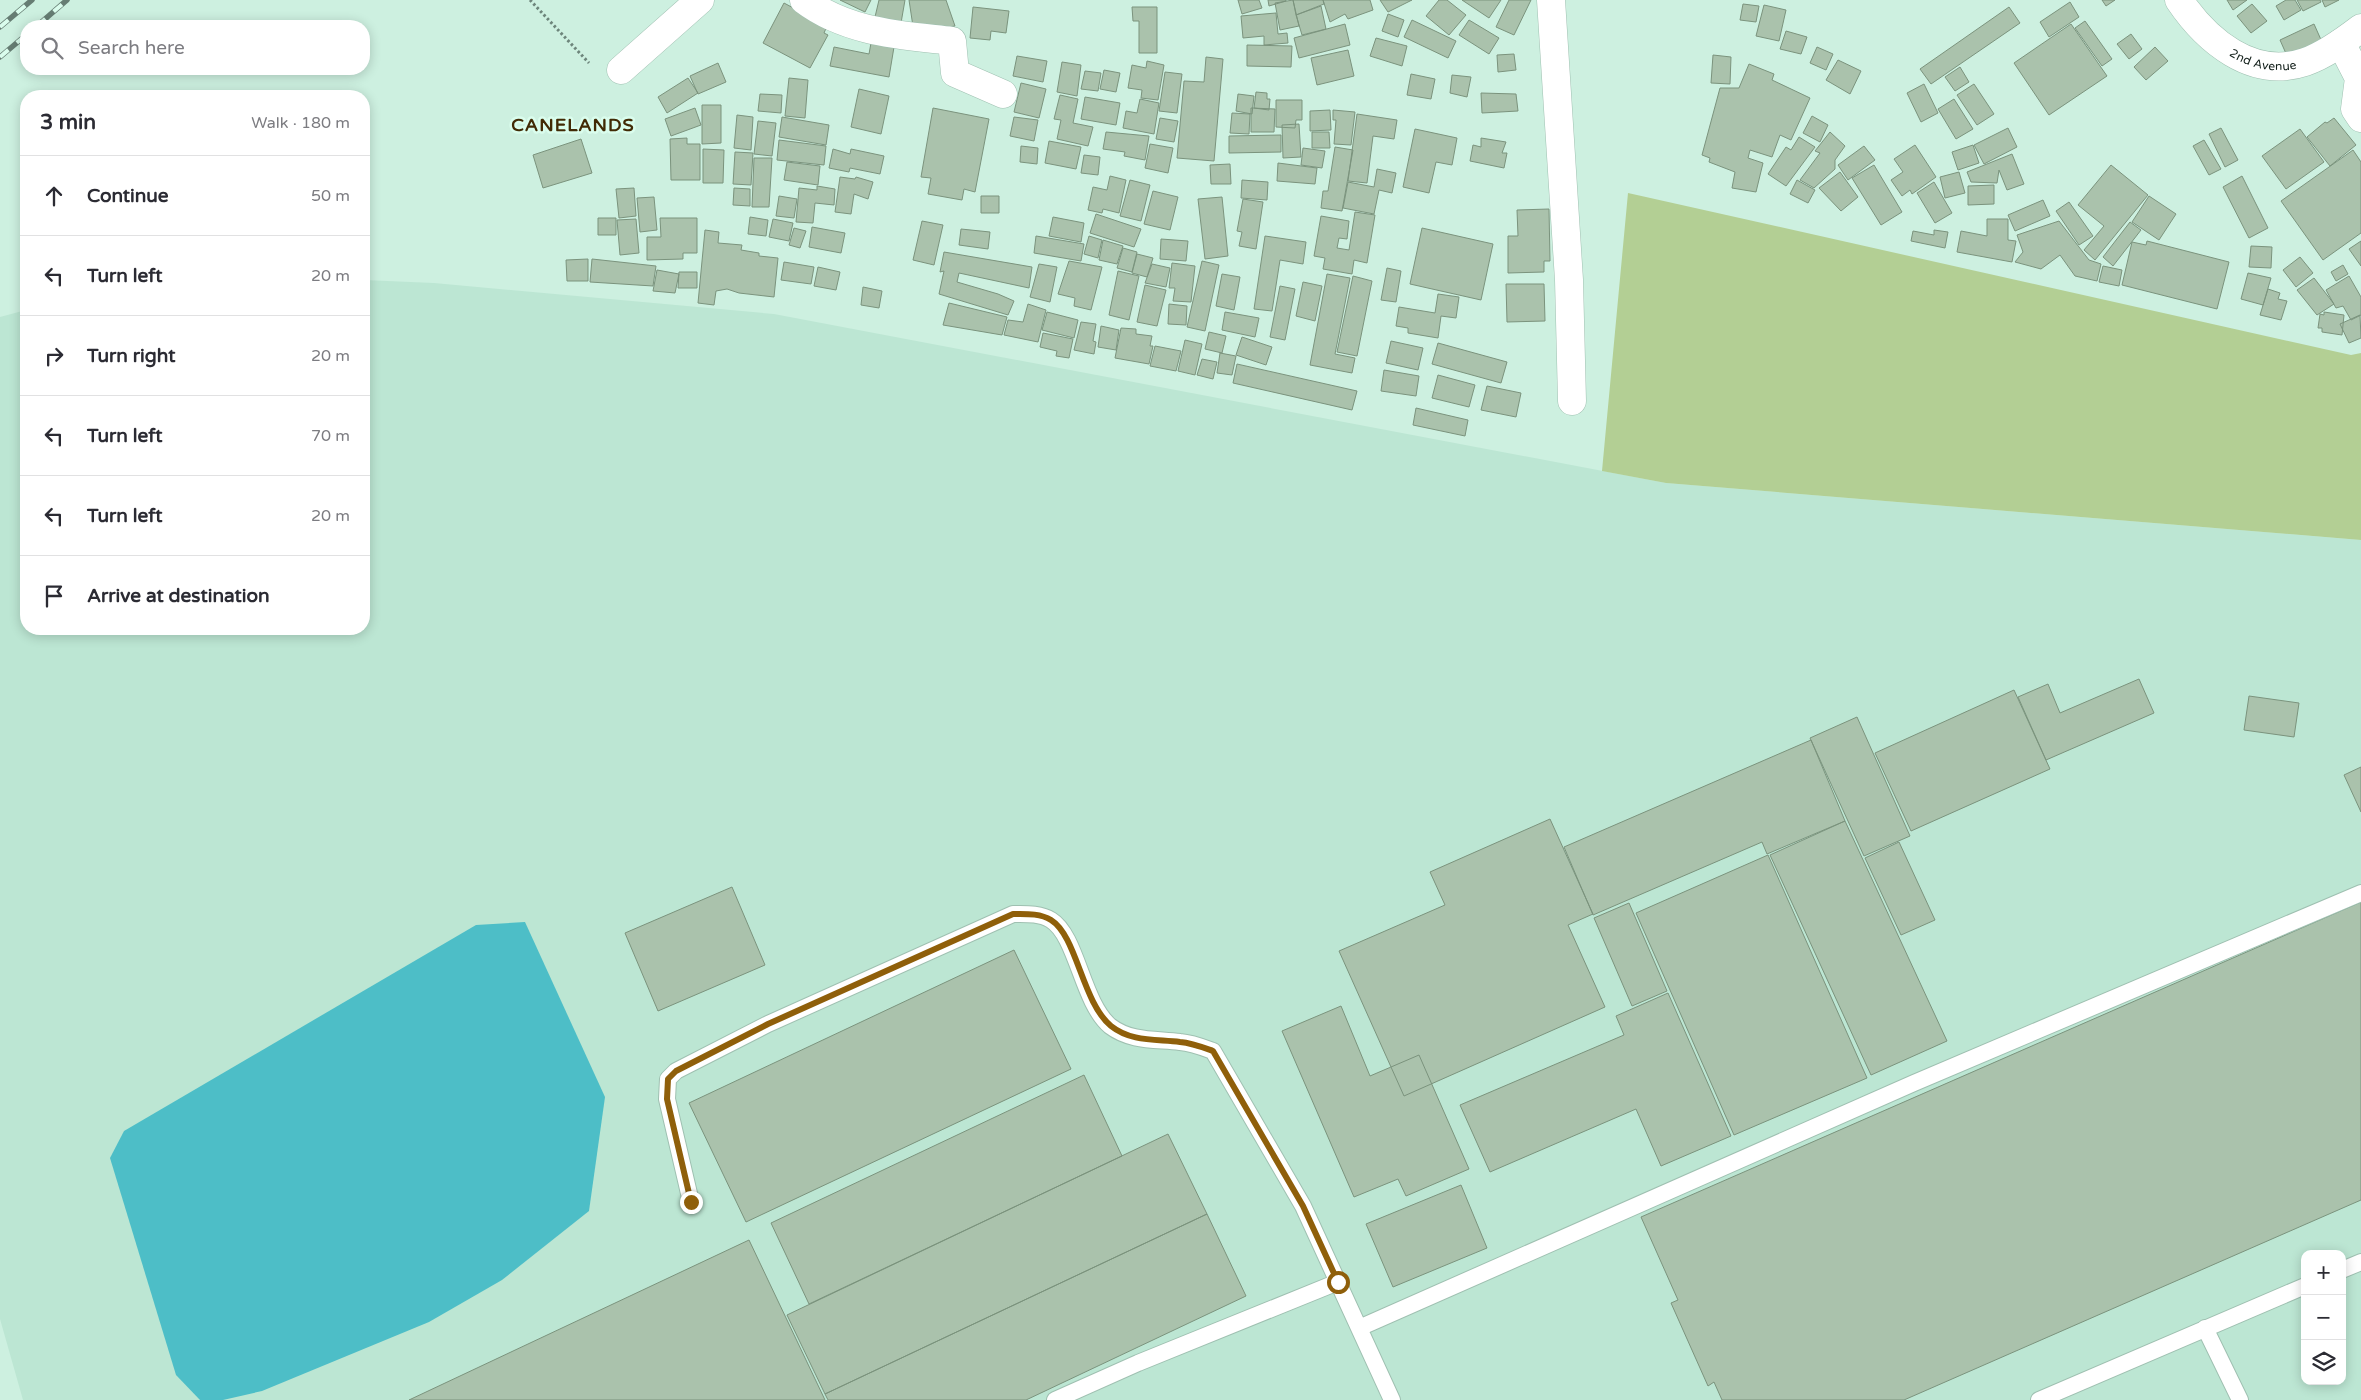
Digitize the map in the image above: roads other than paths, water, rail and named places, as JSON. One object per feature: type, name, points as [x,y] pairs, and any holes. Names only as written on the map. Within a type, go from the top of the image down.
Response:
[{"type":"street","points":[[621,70],[700,0]]},
{"type":"street","points":[[804,0],[856,27],[952,41],[955,73],[1003,94]]},
{"type":"street","points":[[1550,0],[1569,280],[1572,401]]},
{"type":"street","name":"2nd Avenue","points":[[2179,0],[2192,20],[2220,46],[2242,59],[2272,66],[2304,62],[2351,36]]},
{"type":"street","points":[[2351,36],[2360,78],[2355,109],[2361,118]]},
{"type":"lane","points":[[1359,1328],[1914,1083],[2361,893]]},
{"type":"lane","points":[[691,1202],[667,1099],[668,1079],[676,1071],[768,1024],[1013,914],[1036,915],[1050,920],[1062,930],[1095,1007],[1110,1025],[1129,1037],[1182,1042],[1213,1051],[1303,1206],[1392,1400]]},
{"type":"lane","points":[[2346,1268],[2361,1262]]},
{"type":"lane","points":[[1055,1400],[1138,1363],[1338,1282]]},
{"type":"lane","points":[[2039,1400],[2301,1288]]},
{"type":"lane","points":[[2206,1328],[2240,1400]]},
{"type":"water","points":[[525,922],[605,1097],[589,1211],[502,1280],[429,1322],[262,1391],[223,1400],[200,1400],[176,1375],[110,1158],[124,1131],[476,925]]},
{"type":"railway","points":[[0,27],[32,0]]},
{"type":"railway","points":[[44,20],[67,0]]},
{"type":"railway","points":[[0,57],[20,40]]},
{"type":"district","name":"CANELANDS","points":[[573,125]]}]
